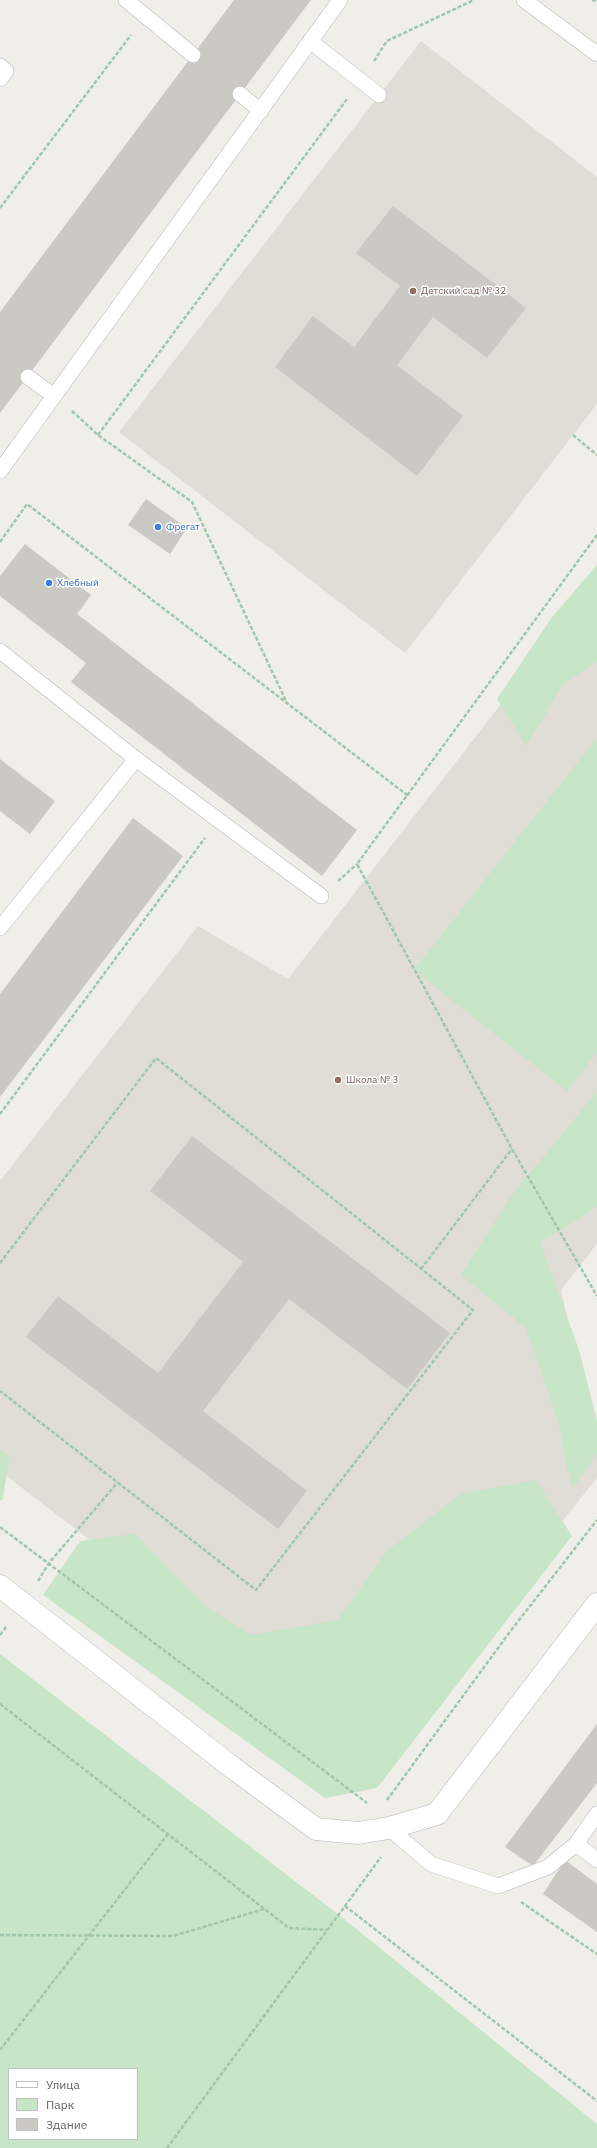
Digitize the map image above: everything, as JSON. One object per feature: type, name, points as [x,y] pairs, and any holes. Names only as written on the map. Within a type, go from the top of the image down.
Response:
[{"type":"street","points":[[0,1586],[233,1768],[316,1829],[358,1833],[384,1820],[437,1814],[597,1604]]},
{"type":"lane","points":[[126,0],[193,55]]},
{"type":"lane","points":[[0,471],[340,0]]},
{"type":"lane","points":[[524,0],[597,54]]},
{"type":"lane","points":[[310,41],[380,95]]},
{"type":"lane","points":[[0,66],[6,71],[0,79]]},
{"type":"lane","points":[[240,94],[261,110]]},
{"type":"lane","points":[[28,377],[54,396]]},
{"type":"lane","points":[[0,651],[136,759],[321,896]]},
{"type":"lane","points":[[0,928],[136,759]]},
{"type":"lane","points":[[384,1820],[431,1864],[498,1886],[548,1867],[576,1844],[597,1814]]},
{"type":"lane","points":[[576,1844],[597,1860]]},
{"type":"path","points":[[98,435],[362,80],[387,41],[474,0]]},
{"type":"path","points":[[592,0],[597,1]]},
{"type":"path","points":[[0,208],[146,16]]},
{"type":"path","points":[[54,396],[98,435],[192,502],[288,703]]},
{"type":"path","points":[[573,435],[597,455]]},
{"type":"path","points":[[0,542],[27,504],[407,795]]},
{"type":"path","points":[[597,535],[357,864],[512,1149],[597,1296]]},
{"type":"path","points":[[0,1114],[219,820]]},
{"type":"path","points":[[0,1263],[156,1058],[473,1310],[256,1590],[0,1391]]},
{"type":"path","points":[[421,1269],[512,1149]]},
{"type":"path","points":[[23,1603],[49,1563],[118,1482]]},
{"type":"path","points":[[167,2148],[386,1850],[384,1820],[509,1632],[597,1520]]},
{"type":"path","points":[[0,1527],[384,1820]]},
{"type":"path","points":[[0,1704],[290,1928],[328,1930]]},
{"type":"path","points":[[0,2050],[168,1834]]},
{"type":"path","points":[[498,1886],[597,1954]]},
{"type":"path","points":[[345,1906],[597,2101]]},
{"type":"path","points":[[0,1935],[173,1936],[264,1908]]},
{"type":"shaded area","name":"Детский сад № 32","points":[[421,41],[597,177],[597,404],[405,653],[119,432]]},
{"type":"shaded area","name":"Школа № 3","points":[[597,580],[597,1244],[561,1290],[597,1447],[597,1478],[372,1757],[0,1471],[0,1181],[198,926],[288,979]]},
{"type":"green space","points":[[597,565],[597,662],[564,683],[526,746],[497,699],[553,616]]},
{"type":"green space","points":[[597,738],[597,1052],[567,1091],[414,970]]},
{"type":"green space","points":[[597,1092],[597,1205],[582,1217],[540,1242],[579,1350],[597,1421],[597,1453],[573,1488],[566,1464],[559,1424],[526,1328],[461,1275],[512,1195]]},
{"type":"green space","points":[[0,1450],[9,1456],[3,1499],[0,1501]]},
{"type":"green space","points":[[536,1480],[572,1536],[377,1788],[325,1798],[43,1595],[80,1541],[135,1534],[206,1607],[251,1635],[338,1620],[386,1552],[461,1494]]},
{"type":"green space","points":[[0,1654],[339,1915],[597,2124],[597,2148],[0,2148]]},
{"type":"building","points":[[234,0],[311,0],[0,413],[0,312]]},
{"type":"building","points":[[393,206],[526,308],[487,358],[433,317],[397,365],[463,416],[417,476],[275,367],[313,316],[354,347],[400,286],[356,253]]},
{"type":"building","points":[[146,499],[187,528],[170,554],[128,525]]},
{"type":"building","points":[[25,544],[91,595],[77,614],[357,830],[322,876],[71,682],[86,663],[0,596],[0,576]]},
{"type":"building","points":[[0,759],[55,801],[30,834],[0,811]]},
{"type":"building","points":[[133,818],[183,856],[0,1097],[0,994]]},
{"type":"building","points":[[192,1136],[450,1333],[407,1389],[289,1299],[203,1411],[307,1491],[278,1529],[26,1337],[58,1296],[158,1373],[243,1262],[150,1191]]},
{"type":"building","points":[[597,1724],[597,1783],[533,1866],[505,1847]]},
{"type":"building","points":[[565,1860],[597,1884],[597,1932],[543,1894]]},
{"type":"place","name":"Детский сад № 32","points":[[413,291]]},
{"type":"place","name":"Фрегат","points":[[158,527]]},
{"type":"place","name":"Хлебный","points":[[49,583]]},
{"type":"place","name":"Школа № 3","points":[[338,1080]]}]
